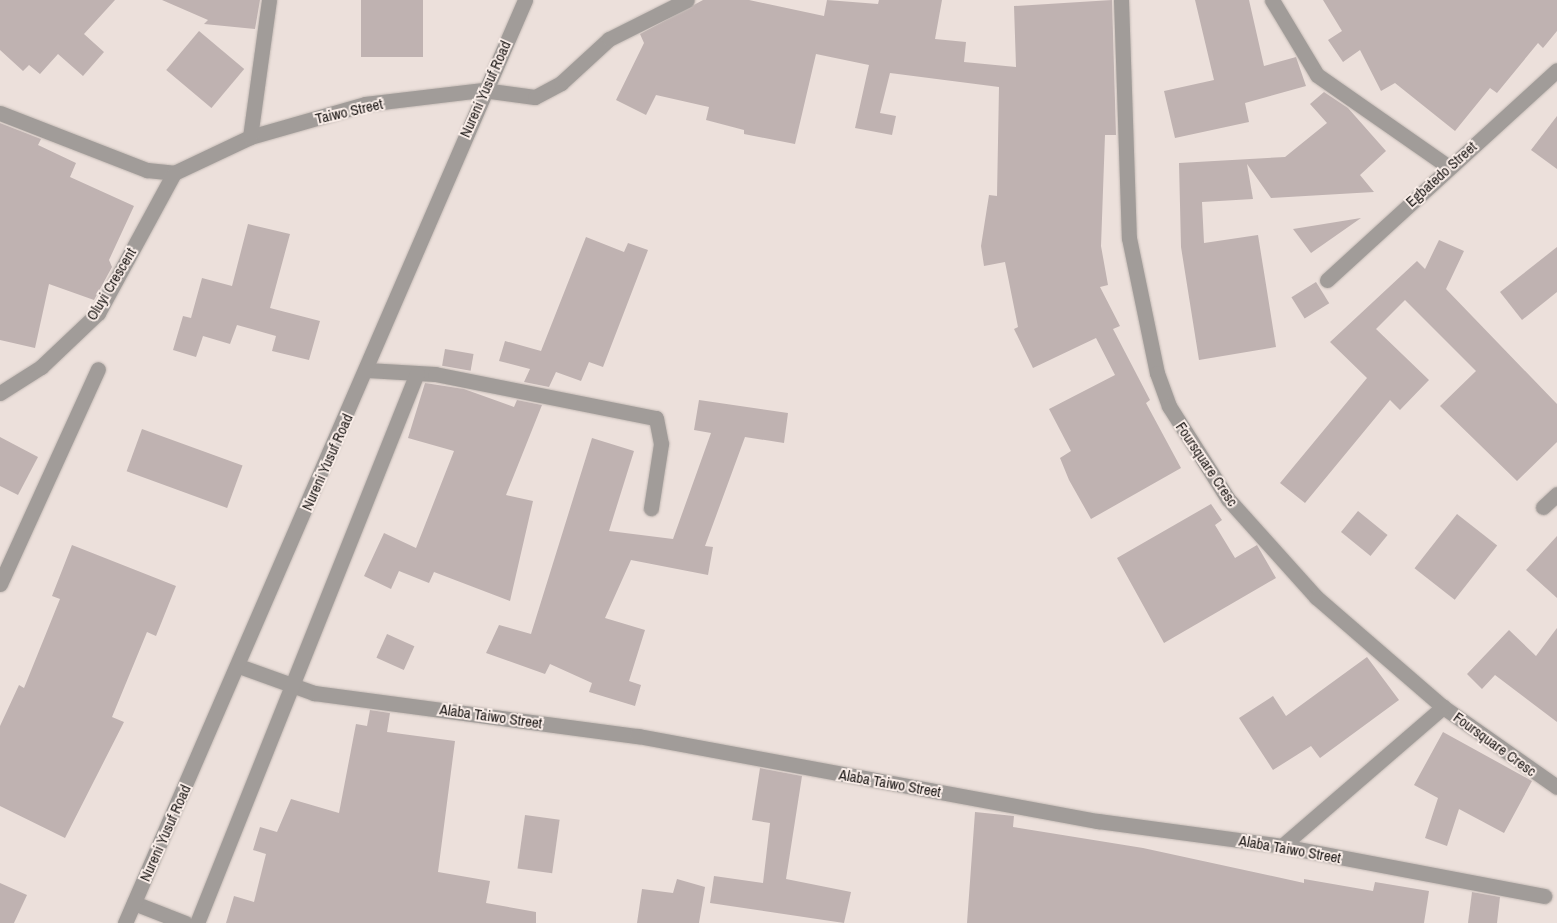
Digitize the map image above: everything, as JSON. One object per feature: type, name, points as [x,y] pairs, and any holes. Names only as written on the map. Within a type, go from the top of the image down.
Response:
[{"type":"street","points":[[250,137],[269,0]]},
{"type":"street","name":"Nureni Yusuf Road","points":[[125,923],[367,370],[483,90],[525,0]]},
{"type":"street","name":"Taiwo Street","points":[[0,113],[147,170],[174,172],[250,137],[365,104],[483,90],[535,97],[562,83],[609,39],[687,0]]},
{"type":"street","name":"Foursquare Cresc","points":[[1121,0],[1129,238],[1156,373],[1169,406],[1228,499],[1275,556],[1443,707],[1557,787]]},
{"type":"street","points":[[1272,0],[1317,75],[1449,167]]},
{"type":"street","name":"Egbatedo Street","points":[[1327,280],[1557,70]]},
{"type":"street","name":"Oluyi Crescent","points":[[0,392],[41,367],[98,313],[174,172]]},
{"type":"street","points":[[0,584],[98,369]]},
{"type":"street","points":[[367,370],[417,373],[532,390],[656,418],[661,444],[651,508]]},
{"type":"street","points":[[197,923],[294,688],[417,373]]},
{"type":"street","points":[[1543,507],[1557,494]]},
{"type":"street","name":"Alaba Taiwo Street","points":[[239,666],[294,688],[638,736],[1098,820],[1282,846],[1544,896]]},
{"type":"street","points":[[1282,846],[1443,707]]},
{"type":"street","points":[[134,904],[185,923]]},
{"type":"building","points":[[0,0],[115,0],[84,34],[104,52],[83,76],[58,54],[40,74],[29,65],[23,71],[0,50]]},
{"type":"building","points":[[162,0],[260,0],[255,29],[204,24],[208,20]]},
{"type":"building","points":[[361,0],[423,0],[423,57],[361,57]]},
{"type":"building","points":[[703,0],[749,0],[824,16],[827,0],[878,4],[879,0],[942,0],[935,39],[966,42],[964,62],[1016,67],[1014,6],[1112,0],[1116,135],[1105,135],[1101,246],[1108,285],[1100,287],[1120,326],[1113,329],[1150,400],[1146,403],[1181,468],[1091,519],[1069,480],[1060,458],[1071,451],[1049,409],[1115,375],[1096,338],[1033,368],[1014,329],[1018,327],[1005,262],[984,266],[981,246],[989,195],[997,196],[999,87],[890,73],[880,113],[896,116],[892,135],[855,128],[869,65],[816,54],[795,144],[744,134],[744,130],[706,120],[709,107],[656,95],[646,115],[616,100],[644,43],[640,34]]},
{"type":"building","points":[[1195,0],[1249,0],[1264,66],[1296,57],[1306,86],[1245,103],[1249,122],[1175,138],[1164,91],[1214,80]]},
{"type":"building","points":[[1323,0],[1557,0],[1557,31],[1543,48],[1538,43],[1497,93],[1490,88],[1455,131],[1395,83],[1381,91],[1360,50],[1343,62],[1328,40],[1342,31]]},
{"type":"building","points":[[199,31],[244,69],[211,108],[166,70]]},
{"type":"building","points":[[1324,92],[1348,108],[1386,151],[1360,175],[1374,192],[1271,198],[1247,164],[1253,199],[1202,202],[1204,243],[1258,235],[1276,347],[1199,360],[1181,247],[1179,163],[1285,157],[1327,123],[1310,104]]},
{"type":"building","points":[[1557,116],[1557,169],[1531,150]]},
{"type":"building","points":[[0,123],[41,139],[38,145],[76,163],[70,177],[134,206],[109,260],[112,267],[94,300],[49,284],[35,348],[0,340]]},
{"type":"building","points":[[1361,218],[1311,253],[1293,229]]},
{"type":"building","points":[[248,224],[290,234],[270,308],[320,321],[309,360],[272,351],[276,336],[237,325],[230,344],[203,336],[196,357],[173,350],[183,316],[191,318],[202,278],[232,286]]},
{"type":"building","points":[[586,237],[624,252],[628,243],[648,250],[603,367],[589,362],[581,381],[556,372],[549,387],[524,382],[530,369],[499,361],[505,341],[541,351]]},
{"type":"building","points":[[1439,240],[1464,251],[1446,289],[1557,404],[1557,442],[1517,481],[1440,406],[1476,371],[1405,300],[1376,329],[1429,380],[1400,410],[1390,400],[1305,503],[1280,483],[1367,378],[1330,342],[1417,261],[1425,269]]},
{"type":"building","points":[[1557,247],[1557,292],[1522,320],[1500,292]]},
{"type":"building","points":[[1316,282],[1329,303],[1305,319],[1291,297]]},
{"type":"building","points":[[445,349],[474,354],[471,371],[442,366]]},
{"type":"building","points":[[425,383],[464,389],[514,407],[517,400],[542,405],[506,495],[533,501],[510,601],[434,572],[429,583],[399,571],[391,589],[364,576],[384,533],[416,548],[454,451],[408,438]]},
{"type":"building","points":[[699,400],[788,413],[784,443],[745,437],[705,546],[713,547],[708,575],[631,560],[605,618],[645,630],[629,681],[641,685],[635,706],[589,692],[592,683],[550,664],[545,674],[486,653],[499,625],[531,634],[592,438],[634,451],[609,531],[673,539],[711,433],[694,430]]},
{"type":"building","points":[[142,429],[243,466],[227,508],[127,471]]},
{"type":"building","points":[[0,437],[38,457],[18,495],[0,486]]},
{"type":"building","points":[[1211,504],[1222,520],[1215,525],[1235,558],[1257,545],[1276,578],[1164,643],[1117,558]]},
{"type":"building","points":[[1358,511],[1388,535],[1371,556],[1341,532]]},
{"type":"building","points":[[1457,514],[1497,545],[1455,600],[1415,568]]},
{"type":"building","points":[[1557,536],[1557,598],[1526,570]]},
{"type":"building","points":[[72,545],[176,586],[156,636],[147,632],[112,717],[124,722],[65,838],[0,806],[0,726],[19,685],[24,688],[60,599],[52,596]]},
{"type":"building","points":[[1557,628],[1557,722],[1495,675],[1482,689],[1467,674],[1509,630],[1536,656]]},
{"type":"building","points":[[387,634],[414,646],[404,670],[376,658]]},
{"type":"building","points":[[1367,657],[1399,700],[1320,758],[1311,746],[1273,770],[1239,718],[1273,696],[1286,716]]},
{"type":"building","points":[[370,710],[390,713],[387,732],[455,741],[438,872],[490,881],[486,903],[536,912],[536,923],[226,923],[234,896],[254,902],[266,854],[253,850],[260,827],[277,832],[291,799],[339,813],[356,724],[367,726]]},
{"type":"building","points":[[1443,732],[1532,781],[1504,833],[1459,809],[1447,846],[1425,838],[1438,798],[1414,785]]},
{"type":"building","points":[[760,768],[802,776],[786,879],[851,892],[844,923],[710,903],[714,876],[763,883],[770,823],[752,820]]},
{"type":"building","points":[[975,812],[1014,816],[1013,827],[1143,848],[1304,883],[1304,879],[1373,891],[1375,882],[1429,891],[1424,923],[967,923]]},
{"type":"building","points":[[525,815],[560,820],[552,873],[517,868]]},
{"type":"building","points":[[677,879],[705,887],[699,923],[637,923],[642,889],[673,893]]},
{"type":"building","points":[[0,883],[27,895],[14,923],[0,923]]},
{"type":"building","points":[[1472,892],[1500,897],[1497,923],[1468,923]]}]
